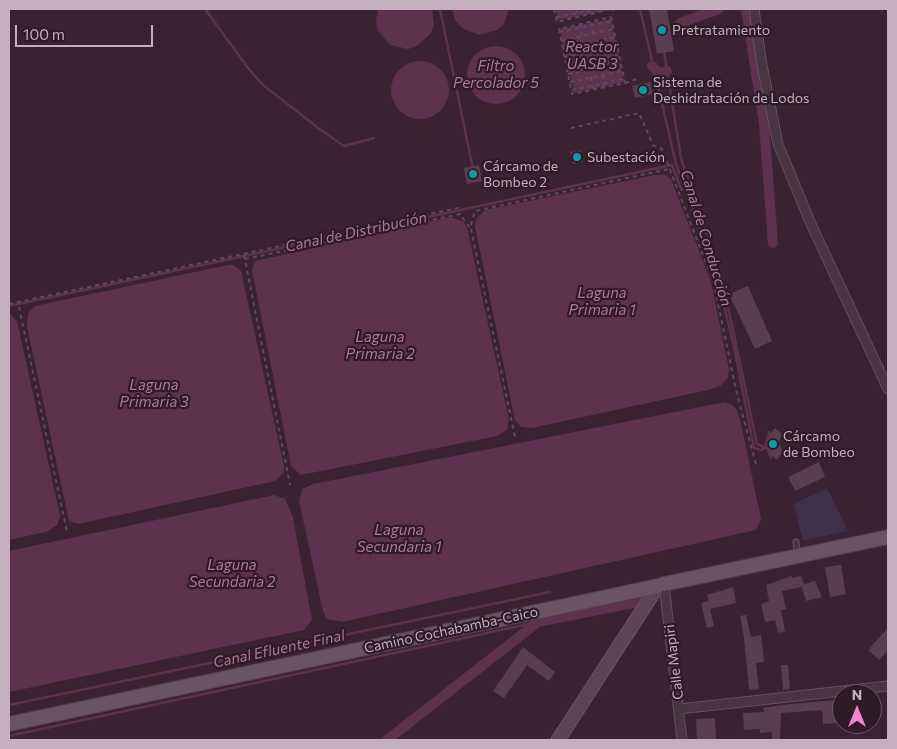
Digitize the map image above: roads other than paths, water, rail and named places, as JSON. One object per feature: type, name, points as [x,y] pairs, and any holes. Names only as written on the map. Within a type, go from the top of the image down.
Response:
[{"type":"main road","name":"Camino Cochabamba-Caico","points":[[9,724],[661,585],[797,549],[888,538]]},
{"type":"main road","points":[[558,740],[661,585]]},
{"type":"street","points":[[754,9],[762,65],[778,144],[811,224],[888,389]]},
{"type":"street","name":"Calle Mapiri","points":[[661,585],[682,740]]},
{"type":"street","points":[[679,710],[888,686]]},
{"type":"water","points":[[378,9],[432,9],[434,24],[431,33],[417,46],[408,49],[390,45],[378,31],[376,21]]},
{"type":"water","points":[[452,9],[509,9],[504,24],[497,30],[479,35],[462,28],[455,20]]},
{"type":"water","points":[[556,9],[609,9],[610,10],[558,20]]},
{"type":"water","name":"Reactor UASB 3","points":[[611,19],[624,82],[574,93],[560,29]]},
{"type":"water","name":"Filtro Percolador 5","points":[[496,46],[507,48],[520,59],[525,75],[523,86],[512,99],[496,104],[485,102],[472,91],[467,75],[469,64],[480,51]]},
{"type":"water","points":[[420,61],[431,63],[444,74],[449,90],[447,101],[436,114],[420,119],[409,117],[396,106],[391,90],[393,79],[404,66]]},
{"type":"water","name":"Laguna Primaria 1","points":[[655,175],[666,175],[671,179],[711,282],[729,369],[728,378],[720,386],[708,390],[532,428],[521,427],[515,420],[475,226],[477,218],[485,210]]},
{"type":"water","name":"Laguna Primaria 2","points":[[451,217],[464,222],[467,228],[509,419],[507,430],[497,436],[301,475],[291,466],[252,270],[255,261]]},
{"type":"water","name":"Laguna Primaria 3","points":[[233,265],[241,271],[284,472],[275,481],[78,524],[69,521],[27,326],[28,313],[35,306]]},
{"type":"water","points":[[9,313],[17,321],[60,516],[57,525],[46,532],[9,540]]},
{"type":"water","name":"Laguna Secundaria 1","points":[[725,402],[731,404],[736,409],[740,419],[761,519],[756,530],[342,622],[327,619],[323,611],[299,501],[302,489],[313,484]]},
{"type":"water","name":"Laguna Secundaria 2","points":[[274,495],[285,499],[293,517],[312,620],[304,630],[9,692],[9,551]]},
{"type":"waterway","points":[[205,9],[248,68],[263,85],[321,130],[344,146],[374,138]]},
{"type":"waterway","points":[[440,9],[473,169]]},
{"type":"waterway","points":[[640,9],[676,164],[719,284],[734,347],[754,448],[761,450],[765,448]]},
{"type":"waterway","points":[[680,23],[719,9]]},
{"type":"waterway","points":[[746,9],[764,124],[773,243]]},
{"type":"waterway","name":"Canal de Conducción","points":[[664,52],[681,158],[722,278],[757,444],[764,447]]},
{"type":"waterway","points":[[652,66],[659,73],[667,71]]},
{"type":"waterway","name":"Canal de Distribución","points":[[9,306],[672,165],[681,189],[686,191]]},
{"type":"waterway","name":"Canal de Conducción","points":[[769,432],[766,444],[771,458]]},
{"type":"waterway","name":"Canal Efluente Final","points":[[9,705],[550,592]]},
{"type":"waterway","points":[[387,740],[538,622],[638,602]]},
{"type":"waterway","points":[[9,736],[538,622]]},
{"type":"place","name":"Pretratamiento","points":[[662,30]]},
{"type":"place","name":"Sistema de Deshidratación de Lodos","points":[[643,90]]},
{"type":"place","name":"Subestación","points":[[577,157]]},
{"type":"place","name":"Cárcamo de Bombeo 2","points":[[473,174]]},
{"type":"place","name":"Cárcamo de Bombeo","points":[[773,444]]}]
